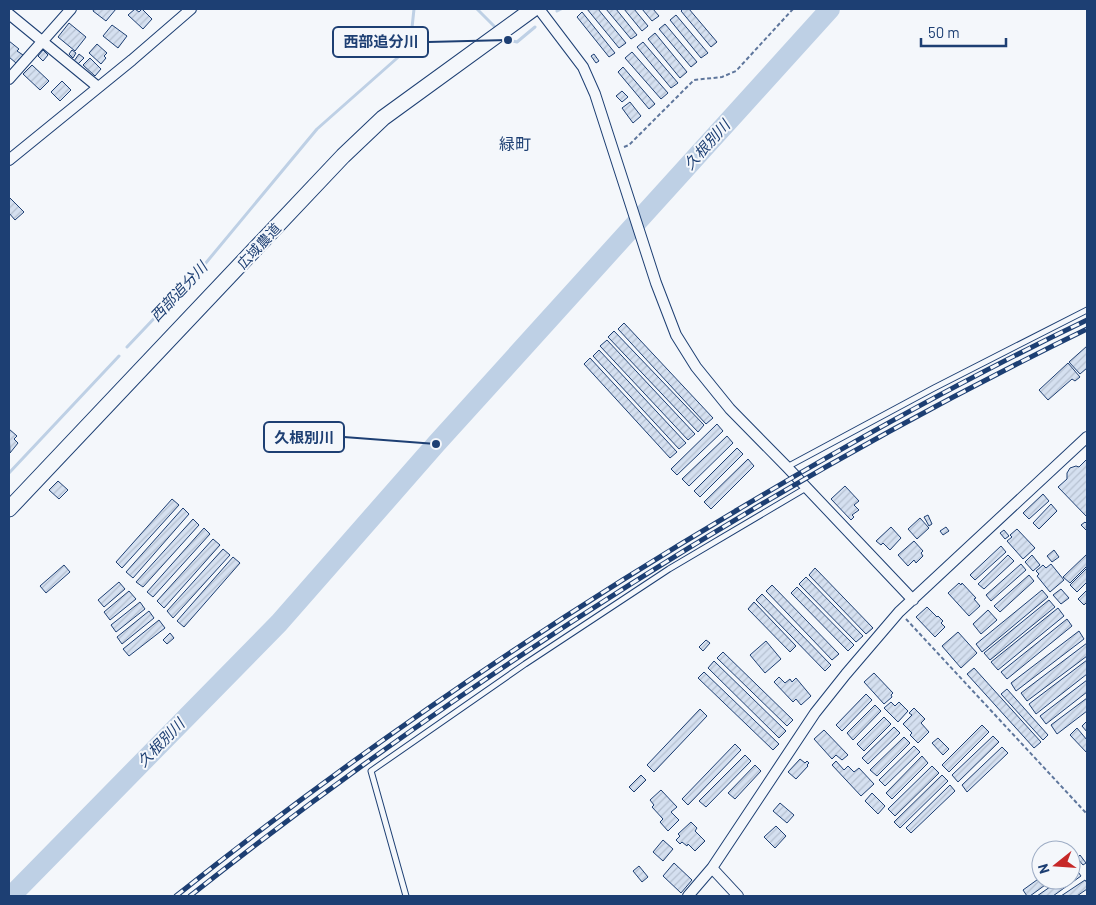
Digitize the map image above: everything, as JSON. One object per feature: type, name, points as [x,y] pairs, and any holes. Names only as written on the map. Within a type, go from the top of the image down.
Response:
[{"type":"street","points":[[9,79],[71,9]]},
{"type":"street","points":[[9,160],[132,60],[191,9]]},
{"type":"street","name":"広域農道","points":[[9,509],[343,156],[383,118],[533,9]]},
{"type":"street","points":[[539,9],[583,67],[595,94],[651,268],[676,335],[696,367],[730,409],[807,487],[913,600]]},
{"type":"street","points":[[9,14],[98,87]]},
{"type":"street","points":[[688,896],[712,868],[815,713],[899,612],[1087,437]]},
{"type":"street","points":[[712,868],[738,896]]},
{"type":"lane","points":[[787,467],[934,388],[1087,310]]},
{"type":"lane","points":[[406,896],[371,771],[525,664],[669,569],[807,487]]},
{"type":"path","points":[[614,153],[628,145],[694,80],[722,78],[736,71],[792,9]]},
{"type":"path","points":[[899,612],[1087,814]]},
{"type":"building","points":[[94,9],[116,9],[106,21],[93,11]]},
{"type":"building","points":[[135,9],[139,12],[142,9],[152,19],[143,29],[128,15]]},
{"type":"building","points":[[587,9],[598,9],[626,43],[619,48]]},
{"type":"building","points":[[606,9],[616,9],[637,35],[631,39]]},
{"type":"building","points":[[624,9],[634,9],[648,26],[642,31]]},
{"type":"building","points":[[642,9],[653,9],[659,16],[652,21]]},
{"type":"building","points":[[689,9],[717,42],[711,47],[681,11]]},
{"type":"building","points":[[582,12],[615,53],[609,57],[577,17]]},
{"type":"building","points":[[676,15],[708,53],[701,58],[670,20]]},
{"type":"building","points":[[69,23],[86,37],[75,51],[58,37]]},
{"type":"building","points":[[665,24],[697,62],[691,67],[659,29]]},
{"type":"building","points":[[112,25],[127,36],[118,48],[103,36]]},
{"type":"building","points":[[655,33],[687,72],[680,78],[648,39]]},
{"type":"building","points":[[9,41],[23,55],[16,63],[9,57]]},
{"type":"building","points":[[643,42],[678,83],[671,88],[637,47]]},
{"type":"building","points":[[97,44],[107,53],[104,56],[106,58],[101,64],[89,53]]},
{"type":"building","points":[[43,50],[48,55],[43,61],[38,56]]},
{"type":"building","points":[[72,50],[76,53],[73,58],[69,54]]},
{"type":"building","points":[[632,52],[668,93],[661,99],[625,58]]},
{"type":"building","points":[[79,54],[84,58],[78,64],[74,61]]},
{"type":"building","points":[[594,54],[599,61],[596,63],[591,56]]},
{"type":"building","points":[[90,58],[101,69],[95,76],[83,65]]},
{"type":"building","points":[[32,65],[49,81],[40,90],[23,74]]},
{"type":"building","points":[[623,67],[655,104],[649,109],[618,72]]},
{"type":"building","points":[[62,81],[71,90],[60,101],[51,92]]},
{"type":"building","points":[[622,91],[628,97],[622,102],[616,96]]},
{"type":"building","points":[[630,102],[641,116],[633,123],[622,108]]},
{"type":"building","points":[[10,198],[24,212],[15,220],[9,213]]},
{"type":"building","points":[[624,323],[713,418],[706,424],[618,329]]},
{"type":"building","points":[[614,331],[704,425],[698,432],[608,337]]},
{"type":"building","points":[[607,340],[695,434],[688,440],[600,346]]},
{"type":"building","points":[[1087,346],[1087,368],[1080,374],[1069,362]]},
{"type":"building","points":[[599,350],[686,443],[679,449],[593,356]]},
{"type":"building","points":[[590,358],[677,452],[670,458],[584,364]]},
{"type":"building","points":[[1068,363],[1080,377],[1075,381],[1072,379],[1048,400],[1039,390]]},
{"type":"building","points":[[717,424],[723,431],[677,475],[671,469]]},
{"type":"building","points":[[9,429],[17,436],[14,439],[18,443],[10,453]]},
{"type":"building","points":[[727,436],[733,443],[689,486],[682,479]]},
{"type":"building","points":[[737,448],[743,454],[700,497],[694,491]]},
{"type":"building","points":[[748,459],[754,466],[711,509],[704,502]]},
{"type":"building","points":[[1087,459],[1087,517],[1058,487],[1067,479],[1067,473],[1070,468],[1079,467]]},
{"type":"building","points":[[58,481],[68,490],[59,499],[49,490]]},
{"type":"building","points":[[845,486],[859,501],[854,505],[859,510],[852,515],[854,517],[851,520],[831,499]]},
{"type":"building","points":[[1043,494],[1049,501],[1029,519],[1023,513]]},
{"type":"building","points":[[172,499],[179,505],[122,568],[116,562]]},
{"type":"building","points":[[1051,504],[1057,511],[1039,529],[1033,523]]},
{"type":"building","points":[[183,508],[189,514],[133,578],[126,572]]},
{"type":"building","points":[[928,515],[932,524],[929,526],[924,517]]},
{"type":"building","points":[[920,518],[929,528],[917,539],[908,529]]},
{"type":"building","points":[[193,519],[199,525],[143,587],[136,582]]},
{"type":"building","points":[[1085,522],[1087,524],[1087,531],[1081,525]]},
{"type":"building","points":[[891,527],[901,538],[890,550],[883,543],[881,545],[876,541]]},
{"type":"building","points":[[946,527],[949,531],[943,535],[940,531]]},
{"type":"building","points":[[204,528],[210,534],[153,597],[147,592]]},
{"type":"building","points":[[1017,529],[1035,548],[1023,559],[1007,541],[1012,537],[1010,535]]},
{"type":"building","points":[[1004,530],[1009,536],[1005,539],[1000,533]]},
{"type":"building","points":[[213,539],[220,545],[164,608],[157,601]]},
{"type":"building","points":[[914,541],[923,551],[921,553],[923,556],[916,563],[914,560],[908,566],[898,555]]},
{"type":"building","points":[[1001,546],[1006,552],[975,580],[970,575]]},
{"type":"building","points":[[223,549],[230,555],[173,618],[167,611]]},
{"type":"building","points":[[1054,550],[1059,557],[1052,562],[1047,556]]},
{"type":"building","points":[[1087,554],[1087,566],[1070,583],[1063,577]]},
{"type":"building","points":[[1008,555],[1014,561],[984,589],[978,584]]},
{"type":"building","points":[[1032,555],[1040,565],[1033,571],[1025,562]]},
{"type":"building","points":[[233,557],[240,563],[184,627],[177,621]]},
{"type":"building","points":[[1021,564],[1026,570],[991,601],[986,595]]},
{"type":"building","points":[[1051,564],[1064,580],[1050,592],[1037,576],[1039,574],[1036,571],[1043,565],[1046,568]]},
{"type":"building","points":[[64,565],[70,572],[46,593],[40,586]]},
{"type":"building","points":[[815,568],[873,628],[866,634],[809,575]]},
{"type":"building","points":[[1087,568],[1087,582],[1077,592],[1070,585]]},
{"type":"building","points":[[1029,575],[1034,581],[1000,612],[994,606]]},
{"type":"building","points":[[806,577],[863,636],[856,642],[799,584]]},
{"type":"building","points":[[119,582],[125,589],[104,607],[98,600]]},
{"type":"building","points":[[959,583],[961,585],[962,583],[976,598],[974,599],[980,606],[969,616],[948,593]]},
{"type":"building","points":[[772,585],[839,654],[832,660],[766,591]]},
{"type":"building","points":[[797,587],[854,645],[848,651],[791,593]]},
{"type":"building","points":[[1061,589],[1069,598],[1061,604],[1053,595]]},
{"type":"building","points":[[1042,590],[1048,597],[982,652],[976,644]]},
{"type":"building","points":[[1087,590],[1087,602],[1084,605],[1078,599]]},
{"type":"building","points":[[129,591],[136,599],[110,620],[104,612]]},
{"type":"building","points":[[762,594],[831,665],[825,671],[756,600]]},
{"type":"building","points":[[1049,600],[1055,607],[990,660],[984,653]]},
{"type":"building","points":[[140,602],[145,609],[116,632],[111,625]]},
{"type":"building","points":[[754,602],[796,646],[790,652],[748,609]]},
{"type":"building","points":[[927,607],[943,621],[941,623],[945,627],[935,637],[916,617]]},
{"type":"building","points":[[1058,608],[1064,616],[998,670],[991,662]]},
{"type":"building","points":[[988,610],[997,620],[981,634],[973,624]]},
{"type":"building","points":[[149,611],[154,618],[122,644],[117,637]]},
{"type":"building","points":[[1067,619],[1072,626],[1007,679],[1001,672]]},
{"type":"building","points":[[159,620],[165,628],[129,656],[123,649]]},
{"type":"building","points":[[1079,631],[1084,639],[1016,691],[1011,683]]},
{"type":"building","points":[[958,632],[977,653],[961,668],[942,646]]},
{"type":"building","points":[[170,633],[174,638],[167,644],[163,640]]},
{"type":"building","points":[[706,640],[710,643],[703,651],[699,647]]},
{"type":"building","points":[[766,641],[781,659],[765,673],[750,655]]},
{"type":"building","points":[[1087,643],[1087,656],[1027,701],[1021,693]]},
{"type":"building","points":[[723,652],[793,720],[787,726],[717,658]]},
{"type":"building","points":[[1087,660],[1087,674],[1036,714],[1029,704]]},
{"type":"building","points":[[714,661],[786,731],[779,738],[708,668]]},
{"type":"building","points":[[974,668],[1041,742],[1034,748],[967,674]]},
{"type":"building","points":[[704,672],[779,744],[773,750],[698,678]]},
{"type":"building","points":[[874,673],[893,693],[892,697],[884,704],[864,682]]},
{"type":"building","points":[[779,677],[785,683],[790,679],[792,682],[796,678],[811,696],[801,705],[796,699],[793,702],[774,682]]},
{"type":"building","points":[[1087,680],[1087,692],[1046,724],[1040,716]]},
{"type":"building","points":[[1007,689],[1048,735],[1043,740],[1001,694]]},
{"type":"building","points":[[866,694],[872,700],[842,731],[836,725]]},
{"type":"building","points":[[1087,698],[1087,711],[1057,734],[1051,725]]},
{"type":"building","points":[[891,702],[895,706],[899,702],[908,711],[898,722],[884,708]]},
{"type":"building","points":[[875,705],[881,711],[853,740],[847,733]]},
{"type":"building","points":[[914,708],[925,719],[921,723],[929,732],[918,743],[903,724],[912,715],[909,713]]},
{"type":"building","points":[[700,709],[707,716],[654,772],[647,765]]},
{"type":"building","points":[[884,717],[891,724],[864,751],[857,744]]},
{"type":"building","points":[[1087,721],[1087,732],[1082,726]]},
{"type":"building","points":[[982,725],[989,732],[949,772],[942,765]]},
{"type":"building","points":[[894,727],[900,733],[868,764],[862,758]]},
{"type":"building","points":[[1077,728],[1087,740],[1087,753],[1070,735]]},
{"type":"building","points":[[824,730],[848,755],[842,760],[836,755],[832,759],[814,739]]},
{"type":"building","points":[[993,736],[999,742],[958,782],[952,775]]},
{"type":"building","points":[[904,737],[910,743],[877,776],[870,770]]},
{"type":"building","points":[[938,738],[949,749],[943,755],[932,743]]},
{"type":"building","points":[[735,744],[741,750],[688,805],[682,799]]},
{"type":"building","points":[[914,746],[920,752],[885,786],[879,780]]},
{"type":"building","points":[[1002,747],[1008,753],[967,792],[962,785]]},
{"type":"building","points":[[745,755],[751,761],[706,807],[699,801]]},
{"type":"building","points":[[922,756],[928,763],[892,799],[886,793]]},
{"type":"building","points":[[800,759],[805,763],[807,761],[809,763],[796,779],[788,772]]},
{"type":"building","points":[[836,761],[844,770],[848,766],[854,772],[859,768],[874,784],[861,796],[832,765]]},
{"type":"building","points":[[755,765],[761,771],[735,799],[728,793]]},
{"type":"building","points":[[932,766],[939,773],[895,816],[888,809]]},
{"type":"building","points":[[641,775],[646,780],[634,792],[629,787]]},
{"type":"building","points":[[942,775],[948,781],[900,828],[894,822]]},
{"type":"building","points":[[950,785],[955,791],[911,833],[906,828]]},
{"type":"building","points":[[661,790],[677,807],[671,812],[679,820],[668,831],[660,822],[663,819],[652,807],[654,805],[650,800]]},
{"type":"building","points":[[872,793],[885,806],[878,814],[865,801]]},
{"type":"building","points":[[780,803],[794,815],[787,823],[773,811]]},
{"type":"building","points":[[691,822],[697,828],[695,831],[705,841],[695,851],[688,844],[687,846],[682,842],[680,844],[676,840],[680,836],[678,834]]},
{"type":"building","points":[[776,826],[786,836],[775,848],[764,837]]},
{"type":"building","points":[[663,840],[673,849],[663,861],[653,852]]},
{"type":"building","points":[[1081,856],[1086,863],[1083,865],[1081,863]]},
{"type":"building","points":[[674,863],[692,880],[681,893],[663,876]]},
{"type":"building","points":[[639,866],[648,877],[642,882],[633,871]]},
{"type":"building","points":[[1085,880],[1087,889],[1077,896],[1061,896],[1070,890],[1081,890],[1081,883]]},
{"type":"building","points":[[1031,884],[1031,890],[1038,890],[1027,896],[1023,890]]},
{"type":"building","points":[[1046,890],[1061,890],[1053,896],[1037,896]]},
{"type":"waterway","name":"西部追分川","points":[[127,347],[200,270],[317,129],[404,52],[411,37],[414,9]]},
{"type":"waterway","name":"西部追分川","points":[[477,9],[498,30]]},
{"type":"waterway","name":"西部追分川","points":[[557,11],[561,9]]},
{"type":"waterway","name":"久根別川","points":[[11,896],[279,623],[436,444],[830,9]]},
{"type":"waterway","name":"西部追分川","points":[[504,36],[508,40],[517,42],[535,27]]},
{"type":"waterway","name":"西部追分川","points":[[9,473],[119,356]]},
{"type":"railway","points":[[176,896],[243,843],[381,742],[593,598],[739,509],[868,434],[998,364],[1087,320]]},
{"type":"railway","points":[[190,896],[392,744],[536,645],[612,596],[767,501],[846,456],[926,412],[1087,329]]},
{"type":"place","name":"西部追分川","points":[[508,40]]},
{"type":"place","name":"久根別川","points":[[436,444]]},
{"type":"district","name":"緑町","points":[[515,144]]}]
